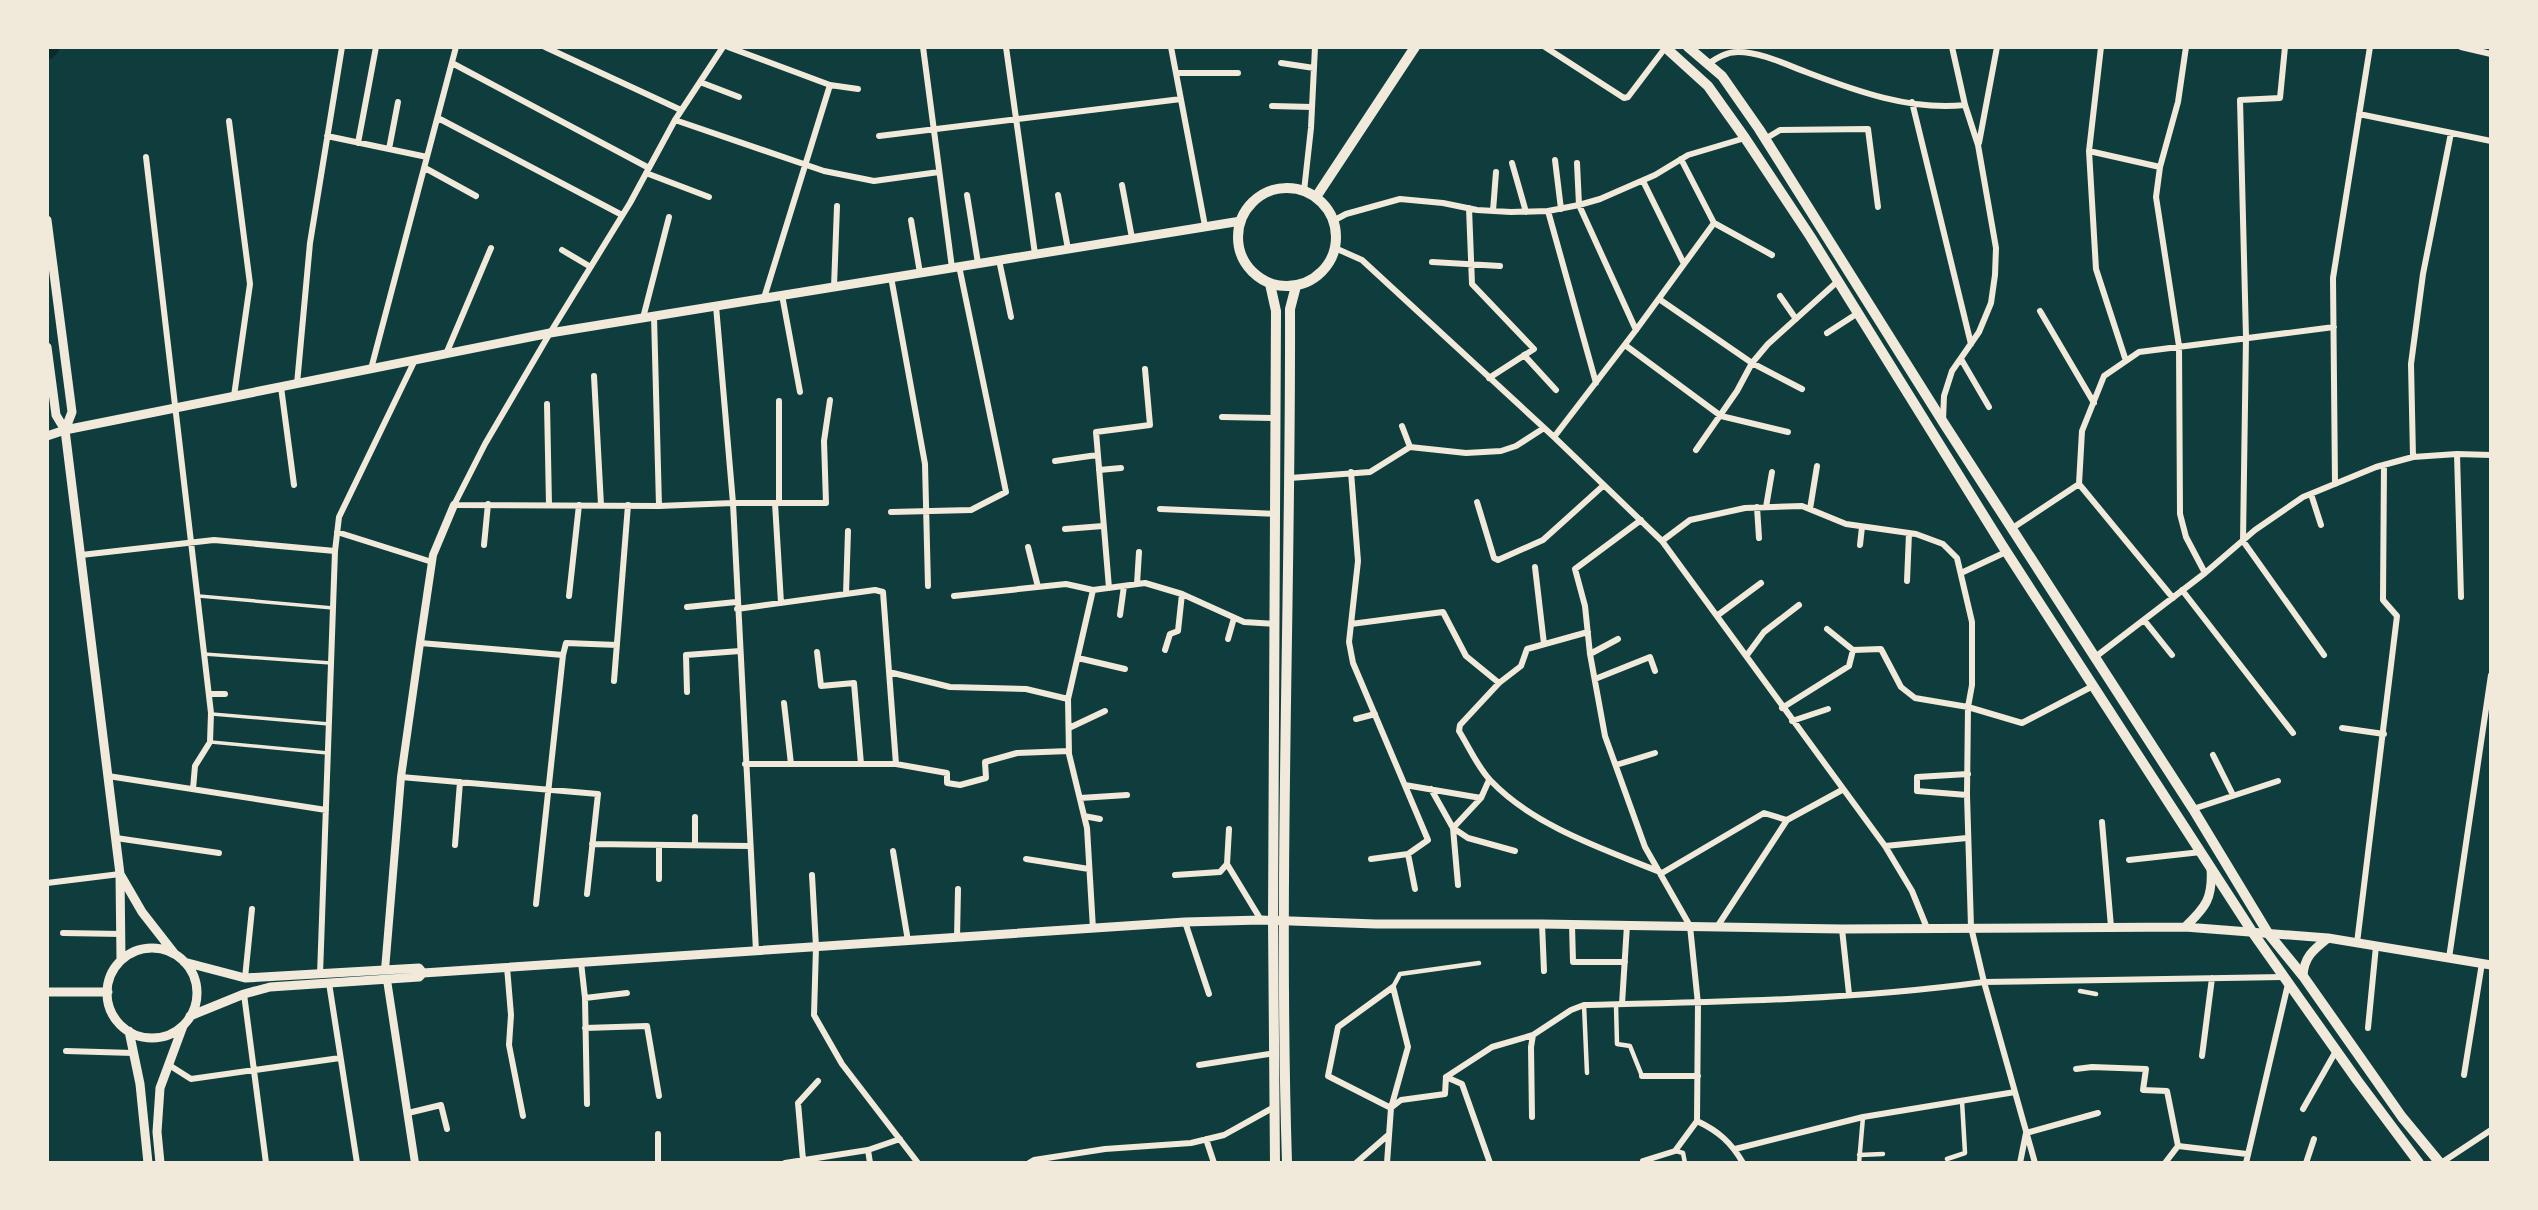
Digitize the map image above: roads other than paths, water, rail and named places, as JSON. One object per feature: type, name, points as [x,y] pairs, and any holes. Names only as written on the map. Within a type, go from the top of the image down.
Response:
[{"type":"main road","points":[[1315,197],[1415,47]]},
{"type":"main road","points":[[1665,47],[1708,86],[1745,138],[1810,236],[2006,552],[2253,933],[2419,1163]]},
{"type":"main road","points":[[1688,47],[1722,76],[1765,139],[2011,529],[2193,808],[2268,933],[2303,976],[2402,1117],[2440,1163]]},
{"type":"main road","points":[[1279,189],[1304,191],[1315,197],[1325,206],[1336,229],[1335,248],[1328,266],[1319,275],[1296,286],[1270,284],[1250,269],[1243,258],[1238,233],[1241,220],[1247,209],[1267,193],[1279,189]]},
{"type":"main road","points":[[47,220],[72,412],[65,430]]},
{"type":"main road","points":[[47,436],[65,430],[550,333],[1241,220]]},
{"type":"main road","points":[[1810,236],[1823,228]]},
{"type":"main road","points":[[1270,284],[1276,311],[1275,624],[1280,1105],[1275,1163]]},
{"type":"main road","points":[[1287,1163],[1275,1054],[1290,478],[1290,309],[1296,286]]},
{"type":"main road","points":[[47,347],[56,415],[65,430],[120,874],[121,960],[109,980],[108,992],[113,1014],[129,1031],[139,1036],[163,1036],[183,1025]]},
{"type":"main road","points":[[2144,764],[2158,754]]},
{"type":"main road","points":[[2185,927],[2202,911],[2207,902],[2213,887],[2211,867]]},
{"type":"main road","points":[[120,874],[142,912],[184,962],[195,982],[195,1005],[183,1025],[160,1088],[157,1132],[160,1163]]},
{"type":"main road","points":[[184,962],[245,978],[386,975],[1185,922],[1261,920],[1376,924],[1842,929],[2185,927],[2328,938],[2486,964]]},
{"type":"main road","points":[[2303,976],[2303,964],[2308,955],[2328,938]]},
{"type":"main road","points":[[121,960],[142,949],[165,950],[175,954]]},
{"type":"main road","points":[[190,1016],[244,994],[270,987],[386,975]]},
{"type":"main road","points":[[47,992],[108,992]]},
{"type":"main road","points":[[129,1031],[139,1084],[148,1163]]},
{"type":"main road","points":[[2357,1080],[2369,1072]]},
{"type":"street","points":[[297,384],[310,243],[342,47]]},
{"type":"street","points":[[358,143],[376,47]]},
{"type":"street","points":[[371,369],[456,47]]},
{"type":"street","points":[[545,47],[681,110]]},
{"type":"street","points":[[415,1163],[386,975],[401,777],[432,562],[454,505],[485,444],[589,266],[622,215],[675,120],[723,47]]},
{"type":"street","points":[[728,47],[830,85],[858,89]]},
{"type":"street","points":[[891,512],[926,509],[971,510],[1006,492],[955,267],[939,172],[923,47]]},
{"type":"street","points":[[1006,47],[1035,254]]},
{"type":"street","points":[[1171,47],[1205,226]]},
{"type":"street","points":[[1304,191],[1315,47]]},
{"type":"street","points":[[1545,47],[1624,98],[1665,47]]},
{"type":"street","points":[[1943,422],[1944,396],[1952,371],[1979,332],[1991,303],[1996,275],[1996,248],[1978,145],[1965,105],[1952,47]]},
{"type":"street","points":[[1978,145],[1997,47]]},
{"type":"street","points":[[2101,47],[2089,152],[2096,270],[2126,361]]},
{"type":"street","points":[[2186,47],[2178,102],[2160,167],[2156,197],[2179,346],[2180,514],[2186,537],[2205,573]]},
{"type":"street","points":[[2285,47],[2280,98],[2240,100],[2246,337],[2243,541],[2325,655]]},
{"type":"street","points":[[2335,484],[2333,278],[2370,47]]},
{"type":"street","points":[[2461,47],[2491,54]]},
{"type":"street","points":[[1708,64],[1719,56],[1738,52],[1774,60],[1854,90],[1912,102],[1949,107],[1965,105]]},
{"type":"street","points":[[452,63],[590,136],[647,171],[709,197]]},
{"type":"street","points":[[1281,63],[1314,68]]},
{"type":"street","points":[[1176,73],[1238,73]]},
{"type":"street","points":[[700,82],[739,97]]},
{"type":"street","points":[[764,298],[830,85]]},
{"type":"street","points":[[879,136],[1181,99]]},
{"type":"street","points":[[388,149],[398,102]]},
{"type":"street","points":[[1912,102],[1970,344]]},
{"type":"street","points":[[1272,106],[1312,107]]},
{"type":"street","points":[[2359,114],[2491,141]]},
{"type":"street","points":[[438,118],[622,215]]},
{"type":"street","points":[[675,120],[824,171],[874,181],[939,172]]},
{"type":"street","points":[[229,121],[250,284],[234,396]]},
{"type":"street","points":[[1765,139],[1780,130],[1868,129],[1878,207]]},
{"type":"street","points":[[2413,457],[2411,364],[2423,274],[2451,133]]},
{"type":"street","points":[[327,136],[427,157]]},
{"type":"street","points":[[1333,220],[1401,199],[1493,211],[1560,209],[1600,199],[1643,181],[1688,155],[1745,138]]},
{"type":"street","points":[[2089,152],[2160,167]]},
{"type":"street","points":[[146,157],[211,713],[210,742],[195,766],[193,789]]},
{"type":"street","points":[[1681,159],[1714,223],[1772,255]]},
{"type":"street","points":[[1555,160],[1560,209]]},
{"type":"street","points":[[1513,163],[1526,212]]},
{"type":"street","points":[[1577,163],[1579,205],[1636,330]]},
{"type":"street","points":[[425,168],[475,196]]},
{"type":"street","points":[[1493,211],[1496,172]]},
{"type":"street","points":[[1643,181],[1684,264]]},
{"type":"street","points":[[1122,185],[1132,238]]},
{"type":"street","points":[[967,195],[978,263]]},
{"type":"street","points":[[1058,195],[1068,249]]},
{"type":"street","points":[[834,287],[838,206]]},
{"type":"street","points":[[1469,208],[1472,284],[1534,349],[1489,378]]},
{"type":"street","points":[[1548,211],[1596,383]]},
{"type":"street","points":[[643,318],[669,217]]},
{"type":"street","points":[[911,220],[920,273]]},
{"type":"street","points":[[1554,437],[1714,223]]},
{"type":"street","points":[[446,354],[491,248]]},
{"type":"street","points":[[1335,248],[1362,260],[1662,541],[1885,846],[1912,891],[1927,928]]},
{"type":"street","points":[[562,250],[589,266]]},
{"type":"street","points":[[999,260],[1011,317]]},
{"type":"street","points":[[1432,262],[1500,266]]},
{"type":"street","points":[[891,277],[925,464],[928,586]]},
{"type":"street","points":[[1696,450],[1721,416],[1752,363],[1768,344],[1838,281]]},
{"type":"street","points":[[782,295],[800,392]]},
{"type":"street","points":[[1780,296],[1796,319]]},
{"type":"street","points":[[1659,299],[1752,363],[1802,388]]},
{"type":"street","points":[[716,306],[733,502],[736,605],[756,951]]},
{"type":"street","points":[[2039,311],[2094,403]]},
{"type":"street","points":[[1828,333],[1858,313]]},
{"type":"street","points":[[654,316],[659,506]]},
{"type":"street","points":[[2173,598],[2079,484],[2082,431],[2104,376],[2139,352],[2334,327]]},
{"type":"street","points":[[1625,345],[1721,416],[1788,432]]},
{"type":"street","points":[[1524,355],[1556,390]]},
{"type":"street","points":[[1961,359],[1989,407]]},
{"type":"street","points":[[320,975],[335,551],[339,517],[415,360]]},
{"type":"street","points":[[1109,588],[1096,432],[1150,425],[1145,369]]},
{"type":"street","points":[[594,376],[601,505]]},
{"type":"street","points":[[281,387],[294,485]]},
{"type":"street","points":[[454,505],[659,506],[733,502],[826,503],[824,441],[830,400]]},
{"type":"street","points":[[779,401],[777,503],[781,603]]},
{"type":"street","points":[[547,404],[549,505]]},
{"type":"street","points":[[1222,417],[1276,418]]},
{"type":"street","points":[[1402,426],[1410,447]]},
{"type":"street","points":[[1290,478],[1370,471],[1410,447],[1466,453],[1501,451],[1516,446],[1544,428]]},
{"type":"street","points":[[2457,454],[2461,597]]},
{"type":"street","points":[[1055,461],[1097,455]]},
{"type":"street","points":[[2094,658],[2303,497],[2384,465],[2413,457],[2491,455]]},
{"type":"street","points":[[2357,943],[2398,616],[2383,600],[2384,465]]},
{"type":"street","points":[[1810,509],[1817,466]]},
{"type":"street","points":[[1099,470],[1121,468]]},
{"type":"street","points":[[1351,472],[1359,561],[1349,642],[1353,663],[1428,840],[1408,854],[1371,859]]},
{"type":"street","points":[[1766,507],[1772,472]]},
{"type":"street","points":[[2011,529],[2079,484]]},
{"type":"street","points":[[1477,502],[1494,558],[1498,560],[1543,540],[1604,485]]},
{"type":"street","points":[[2311,494],[2321,525]]},
{"type":"street","points":[[484,545],[488,504]]},
{"type":"street","points":[[569,596],[579,505]]},
{"type":"street","points":[[614,681],[628,505]]},
{"type":"street","points":[[1662,541],[1690,520],[1745,508],[1802,506],[1846,524],[1909,533],[1943,544],[1957,558],[1972,622],[1967,795],[1971,927],[2035,1163]]},
{"type":"street","points":[[1757,508],[1759,538]]},
{"type":"street","points":[[1160,509],[1275,514]]},
{"type":"street","points":[[1641,520],[1575,569],[1585,606],[1590,654],[1605,736],[1645,847],[1690,926],[1698,1004],[1697,1121],[1675,1150],[1643,1161],[1644,1163]]},
{"type":"street","points":[[1065,529],[1103,526]]},
{"type":"street","points":[[1860,545],[1862,527]]},
{"type":"street","points":[[846,594],[848,531]]},
{"type":"street","points":[[337,532],[432,562]]},
{"type":"street","points":[[1907,580],[1909,533]]},
{"type":"street","points":[[81,555],[214,540],[335,551]]},
{"type":"street","points":[[1028,547],[1038,587]]},
{"type":"street","points":[[1137,584],[1139,552]]},
{"type":"street","points":[[1961,573],[2006,552]]},
{"type":"street","points":[[1535,567],[1544,644]]},
{"type":"street","points":[[954,596],[1066,583],[1093,590],[1145,583],[1182,594],[1244,622],[1275,624]]},
{"type":"street","points":[[1718,615],[1761,583]]},
{"type":"street","points":[[1120,615],[1124,586]]},
{"type":"street","points":[[687,607],[781,603],[875,590],[883,592],[896,764]]},
{"type":"street","points":[[1093,590],[1068,699],[1069,751],[1084,816],[1093,929]]},
{"type":"street","points":[[2182,590],[2293,733]]},
{"type":"street","points":[[1165,650],[1170,634],[1178,631],[1182,594]]},
{"type":"street","points":[[1746,654],[1764,632],[1799,605]]},
{"type":"street","points":[[1351,624],[1443,612],[1466,656],[1499,683]]},
{"type":"street","points":[[1228,639],[1234,618]]},
{"type":"street","points":[[2144,620],[2172,655]]},
{"type":"street","points":[[1826,629],[1853,649],[1881,649],[1901,687],[1915,698],[1968,707],[2022,723],[2093,686]]},
{"type":"street","points":[[1588,632],[1527,649],[1521,666],[1499,683],[1459,728],[1489,780],[1522,806],[1572,836],[1661,873]]},
{"type":"street","points":[[1590,654],[1618,639]]},
{"type":"street","points":[[420,643],[563,655]]},
{"type":"street","points":[[536,904],[566,643],[617,645]]},
{"type":"street","points":[[1782,708],[1849,666],[1853,649]]},
{"type":"street","points":[[687,692],[686,655],[740,651]]},
{"type":"street","points":[[817,652],[821,686],[854,682],[861,764]]},
{"type":"street","points":[[1595,679],[1650,657],[1655,671]]},
{"type":"street","points":[[1079,658],[1125,669]]},
{"type":"street","points":[[889,672],[950,687],[1026,689],[1068,699]]},
{"type":"street","points":[[2449,958],[2491,675]]},
{"type":"street","points":[[209,694],[225,694]]},
{"type":"street","points":[[784,703],[791,764]]},
{"type":"street","points":[[1792,722],[1828,709]]},
{"type":"street","points":[[1069,728],[1105,711]]},
{"type":"street","points":[[1356,719],[1375,714]]},
{"type":"street","points":[[2342,728],[2384,734]]},
{"type":"street","points":[[745,764],[896,764],[947,774],[947,783],[960,785],[986,778],[985,762],[1017,753],[1069,751]]},
{"type":"street","points":[[1616,765],[1655,753]]},
{"type":"street","points":[[2213,755],[2234,795]]},
{"type":"street","points":[[1967,795],[1917,791],[1917,777],[1968,774]]},
{"type":"street","points":[[108,776],[326,810]]},
{"type":"street","points":[[401,777],[597,794],[587,894]]},
{"type":"street","points":[[1453,828],[1481,798],[1489,780]]},
{"type":"street","points":[[2193,808],[2278,781]]},
{"type":"street","points":[[455,845],[460,782]]},
{"type":"street","points":[[1405,785],[1481,798]]},
{"type":"street","points":[[1431,789],[1453,828],[1458,885]]},
{"type":"street","points":[[1717,927],[1787,820],[1842,790]]},
{"type":"street","points":[[1080,798],[1127,794]]},
{"type":"street","points":[[1661,873],[1764,813],[1787,820]]},
{"type":"street","points":[[1084,816],[1100,819]]},
{"type":"street","points":[[695,817],[695,845]]},
{"type":"street","points":[[2102,822],[2111,927]]},
{"type":"street","points":[[1453,828],[1468,838],[1515,851]]},
{"type":"street","points":[[1229,829],[1227,864],[1261,920]]},
{"type":"street","points":[[116,838],[219,853]]},
{"type":"street","points":[[1885,846],[1967,838]]},
{"type":"street","points":[[592,844],[749,846]]},
{"type":"street","points":[[659,845],[659,879]]},
{"type":"street","points":[[893,851],[908,941]]},
{"type":"street","points":[[2129,860],[2201,852]]},
{"type":"street","points":[[1408,854],[1415,889]]},
{"type":"street","points":[[1026,859],[1089,869]]},
{"type":"street","points":[[1175,874],[1220,873],[1227,864]]},
{"type":"street","points":[[47,883],[120,874]]},
{"type":"street","points":[[812,875],[816,947],[814,1015],[842,1064],[918,1163]]},
{"type":"street","points":[[957,938],[958,888]]},
{"type":"street","points":[[245,978],[253,909]]},
{"type":"street","points":[[1185,922],[1209,994]]},
{"type":"street","points":[[1542,924],[1544,971]]},
{"type":"street","points":[[1572,925],[1573,962],[1625,962]]},
{"type":"street","points":[[1627,925],[1617,1044],[1630,1046],[1642,1076],[1698,1076]]},
{"type":"street","points":[[1842,929],[1849,994]]},
{"type":"street","points":[[63,933],[122,934]]},
{"type":"street","points":[[2368,1028],[2376,946]]},
{"type":"street","points":[[581,962],[585,999],[587,1104]]},
{"type":"street","points":[[1391,1108],[1328,1076],[1338,1027],[1393,987],[1400,974],[1479,963]]},
{"type":"street","points":[[2464,1075],[2486,964]]},
{"type":"street","points":[[507,967],[511,1014],[509,1045],[523,1116]]},
{"type":"street","points":[[2202,1056],[2211,978]]},
{"type":"street","points":[[1446,1077],[1492,1046],[1533,1035],[1571,1010],[1584,1005],[1698,1004],[1936,989],[1984,982],[2211,978],[2286,981],[2246,1163]]},
{"type":"street","points":[[329,983],[357,1163]]},
{"type":"street","points":[[1387,1163],[1391,1108],[1408,1047],[1393,987]]},
{"type":"street","points":[[2080,991],[2096,995]]},
{"type":"street","points":[[585,999],[627,993]]},
{"type":"street","points":[[244,994],[266,1163]]},
{"type":"street","points":[[1584,1005],[1587,1073]]},
{"type":"street","points":[[585,1028],[647,1026],[659,1096]]},
{"type":"street","points":[[1532,1117],[1533,1035]]},
{"type":"street","points":[[66,1051],[133,1053]]},
{"type":"street","points":[[2303,1109],[2336,1051]]},
{"type":"street","points":[[1199,1066],[1275,1054]]},
{"type":"street","points":[[169,1065],[191,1079],[340,1058]]},
{"type":"street","points":[[2076,1069],[2146,1069],[2143,1090],[2167,1091],[2178,1146],[2165,1163]]},
{"type":"street","points":[[1391,1108],[1401,1100],[1445,1094],[1446,1077]]},
{"type":"street","points":[[1446,1077],[1462,1084],[1490,1163]]},
{"type":"street","points":[[803,1160],[798,1103],[818,1080]]},
{"type":"street","points":[[1735,1149],[1863,1117],[2015,1092]]},
{"type":"street","points":[[1947,1159],[1965,1153],[1962,1101]]},
{"type":"street","points":[[408,1113],[441,1105],[447,1129]]},
{"type":"street","points":[[1029,1163],[1105,1149],[1191,1143],[1224,1135],[1280,1105]]},
{"type":"street","points":[[2026,1133],[2098,1113]]},
{"type":"street","points":[[1859,1163],[1863,1117]]},
{"type":"street","points":[[1697,1121],[1720,1132],[1743,1163]]},
{"type":"street","points":[[2440,1163],[2491,1130]]},
{"type":"street","points":[[2020,1163],[2026,1133]]},
{"type":"street","points":[[658,1134],[658,1163]]},
{"type":"street","points":[[1356,1163],[1387,1136]]},
{"type":"street","points":[[785,1163],[868,1150],[900,1139]]},
{"type":"street","points":[[1206,1139],[1214,1163]]},
{"type":"street","points":[[2306,1163],[2314,1139]]},
{"type":"street","points":[[2178,1146],[2247,1154]]},
{"type":"street","points":[[868,1150],[870,1163]]},
{"type":"street","points":[[1675,1150],[1683,1153],[1685,1163]]},
{"type":"street","points":[[1860,1154],[1883,1154]]},
{"type":"lane","points":[[198,596],[333,608]]},
{"type":"lane","points":[[204,654],[331,663]]},
{"type":"lane","points":[[211,713],[329,724]]},
{"type":"lane","points":[[210,742],[328,753]]},
{"type":"waterway","points":[[47,50],[50,47]]}]
